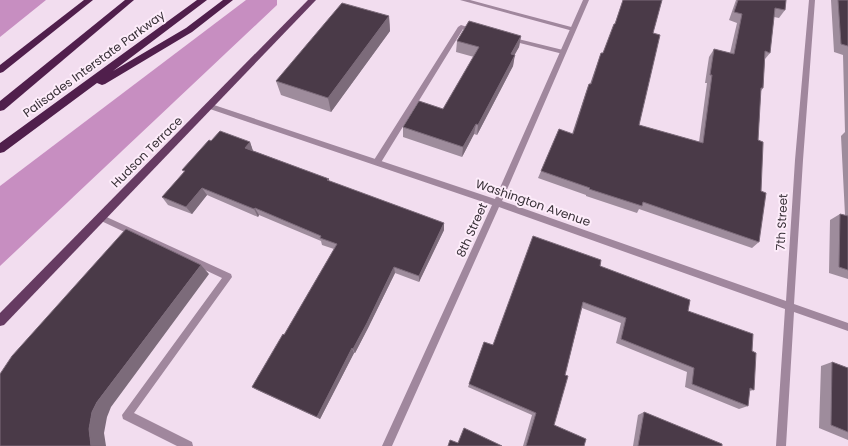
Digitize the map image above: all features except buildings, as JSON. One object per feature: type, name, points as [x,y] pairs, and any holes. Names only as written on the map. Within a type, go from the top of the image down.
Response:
[{"type":"highway","points":[[0,70],[90,0]]},
{"type":"highway","points":[[0,108],[130,0]]},
{"type":"highway","name":"Palisades Interstate Parkway","points":[[0,149],[203,0]]},
{"type":"highway","points":[[33,125],[189,30],[229,0]]},
{"type":"main road","name":"Hudson Terrace","points":[[0,321],[312,0]]},
{"type":"street","points":[[463,0],[573,29]]},
{"type":"street","name":"8th Street","points":[[387,446],[497,203],[586,0]]},
{"type":"street","name":"7th Street","points":[[781,446],[799,160],[812,0]]},
{"type":"street","points":[[376,162],[461,27],[483,32]]},
{"type":"street","points":[[505,38],[563,52]]},
{"type":"street","name":"Washington Avenue","points":[[209,106],[497,203],[848,327]]},
{"type":"street","points":[[100,217],[228,277],[127,415],[188,446]]},
{"type":"shaded area","points":[[0,0],[46,0],[0,37]]},
{"type":"shaded area","points":[[246,0],[277,0],[277,5],[0,266],[0,186]]}]
